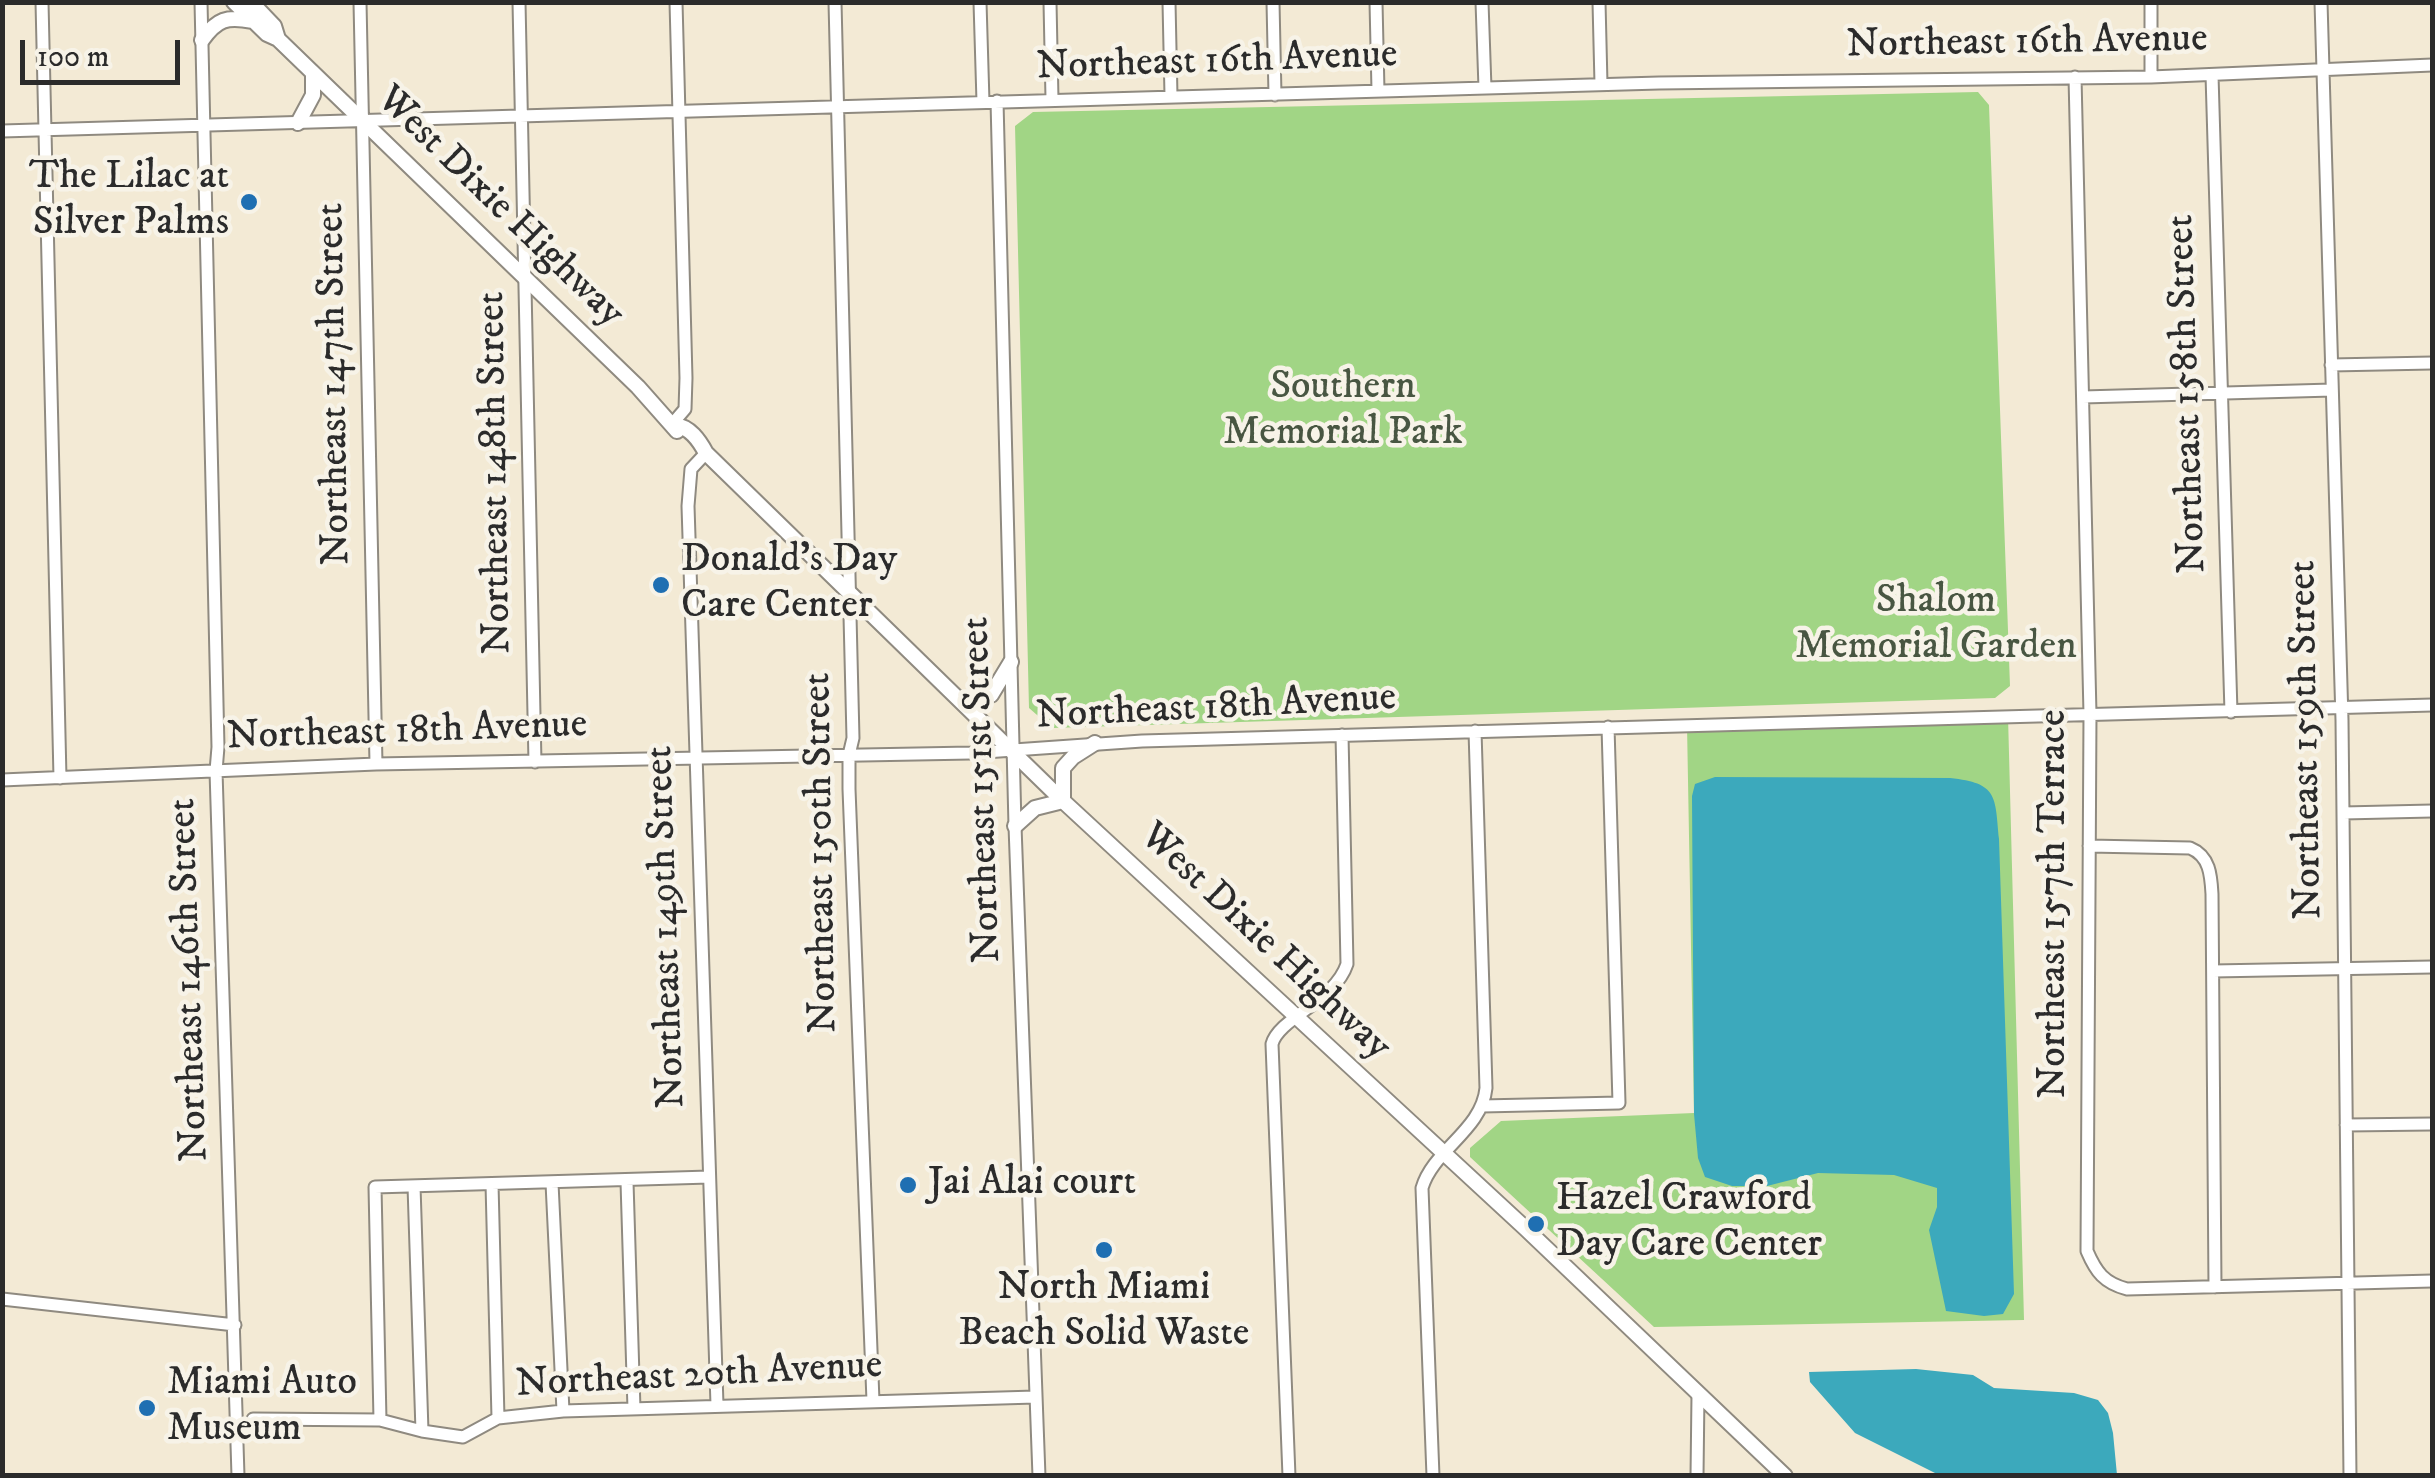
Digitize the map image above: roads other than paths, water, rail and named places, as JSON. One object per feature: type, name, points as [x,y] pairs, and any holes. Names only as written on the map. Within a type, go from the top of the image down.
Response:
[{"type":"main road","name":"West Dixie Highway","points":[[234,2],[266,34],[278,39],[674,424],[683,426],[701,442],[705,452],[1063,801],[1524,1228],[1784,1476]]},
{"type":"main road","name":"West Dixie Highway","points":[[251,2],[274,26],[278,39]]},
{"type":"main road","points":[[202,40],[223,19],[253,21]]},
{"type":"main road","points":[[298,123],[313,95],[313,73]]},
{"type":"main road","points":[[963,702],[992,695],[1011,662]]},
{"type":"main road","points":[[1016,826],[1034,808],[1063,801],[1064,768],[1095,744]]},
{"type":"street","points":[[42,2],[60,778]]},
{"type":"street","name":"Northeast 146th Street","points":[[201,2],[216,771],[238,1476]]},
{"type":"street","name":"Northeast 147th Street","points":[[360,2],[376,764]]},
{"type":"street","name":"Northeast 148th Street","points":[[518,2],[536,762]]},
{"type":"street","points":[[674,424],[685,410],[686,394],[676,2]]},
{"type":"street","name":"Northeast 150th Street","points":[[835,2],[853,738],[849,755],[874,1401]]},
{"type":"street","points":[[980,2],[983,102]]},
{"type":"street","points":[[1050,2],[1052,99]]},
{"type":"street","points":[[1168,2],[1171,96]]},
{"type":"street","points":[[1273,2],[1275,95]]},
{"type":"street","points":[[1376,2],[1378,90]]},
{"type":"street","points":[[1482,2],[1484,88]]},
{"type":"street","points":[[1598,2],[1600,84]]},
{"type":"street","points":[[2151,2],[2152,77]]},
{"type":"street","name":"Northeast 159th Street","points":[[2321,2],[2342,708],[2350,1476]]},
{"type":"street","name":"Northeast 16th Avenue","points":[[2,131],[1600,84],[2152,77],[2432,65]]},
{"type":"street","name":"Northeast 158th Street","points":[[2212,74],[2231,712]]},
{"type":"street","name":"Northeast 157th Terrace","points":[[2075,77],[2090,714],[2087,1251],[2099,1275],[2112,1285],[2215,1287]]},
{"type":"street","name":"Northeast 151st Street","points":[[997,102],[1016,826],[1040,1476]]},
{"type":"street","points":[[2331,365],[2432,363]]},
{"type":"street","points":[[2082,397],[2332,390]]},
{"type":"street","name":"Northeast 149th Street","points":[[705,452],[691,469],[688,506],[717,1405]]},
{"type":"street","name":"Northeast 18th Avenue","points":[[2,780],[376,764],[1014,751],[1095,744],[1342,735],[2432,705]]},
{"type":"street","points":[[1482,1106],[1619,1103],[1608,727]]},
{"type":"street","points":[[1433,1476],[1421,1194],[1424,1180],[1442,1154],[1482,1106],[1486,1088],[1475,731]]},
{"type":"street","points":[[1289,1476],[1271,1066],[1273,1038],[1312,1007],[1341,977],[1347,964],[1342,735]]},
{"type":"street","points":[[2343,813],[2432,811]]},
{"type":"street","points":[[2089,846],[2190,848],[2203,855],[2211,878],[2215,1287],[2432,1280]]},
{"type":"street","points":[[2213,970],[2432,967]]},
{"type":"street","points":[[2346,1126],[2432,1124]]},
{"type":"street","points":[[380,1420],[375,1187],[709,1177]]},
{"type":"street","points":[[627,1182],[634,1409]]},
{"type":"street","points":[[552,1183],[563,1411]]},
{"type":"street","points":[[492,1184],[498,1418]]},
{"type":"street","points":[[414,1186],[422,1432]]},
{"type":"street","points":[[2,1299],[234,1325]]},
{"type":"street","points":[[1697,1476],[1698,1394]]},
{"type":"street","name":"Northeast 20th Avenue","points":[[253,1420],[380,1420],[422,1432],[463,1437],[498,1418],[563,1411],[1035,1398]]},
{"type":"water","points":[[1715,777],[1950,778],[1977,784],[1991,794],[1999,839],[2014,1294],[2003,1314],[1946,1311],[1929,1230],[1937,1207],[1937,1188],[1894,1175],[1818,1173],[1767,1186],[1732,1186],[1705,1177],[1698,1158],[1694,1114],[1692,796],[1695,784]]},
{"type":"water","points":[[1916,1369],[1973,1375],[1994,1388],[2074,1393],[2098,1400],[2108,1413],[2117,1475],[1939,1475],[1855,1433],[1810,1382],[1809,1372]]},
{"type":"place","name":"The Lilac at Silver Palms","points":[[249,202]]},
{"type":"place","name":"Donald's Day Care Center","points":[[661,585]]},
{"type":"place","name":"Jai Alai court","points":[[908,1185]]},
{"type":"place","name":"Hazel Crawford Day Care Center","points":[[1536,1224]]},
{"type":"place","name":"North Miami Beach Solid Waste","points":[[1104,1250]]},
{"type":"place","name":"Miami Auto Museum","points":[[147,1408]]},
{"type":"park label","name":"Southern Memorial Park","points":[[1343,412]]},
{"type":"park label","name":"Shalom Memorial Garden","points":[[1936,626]]}]
